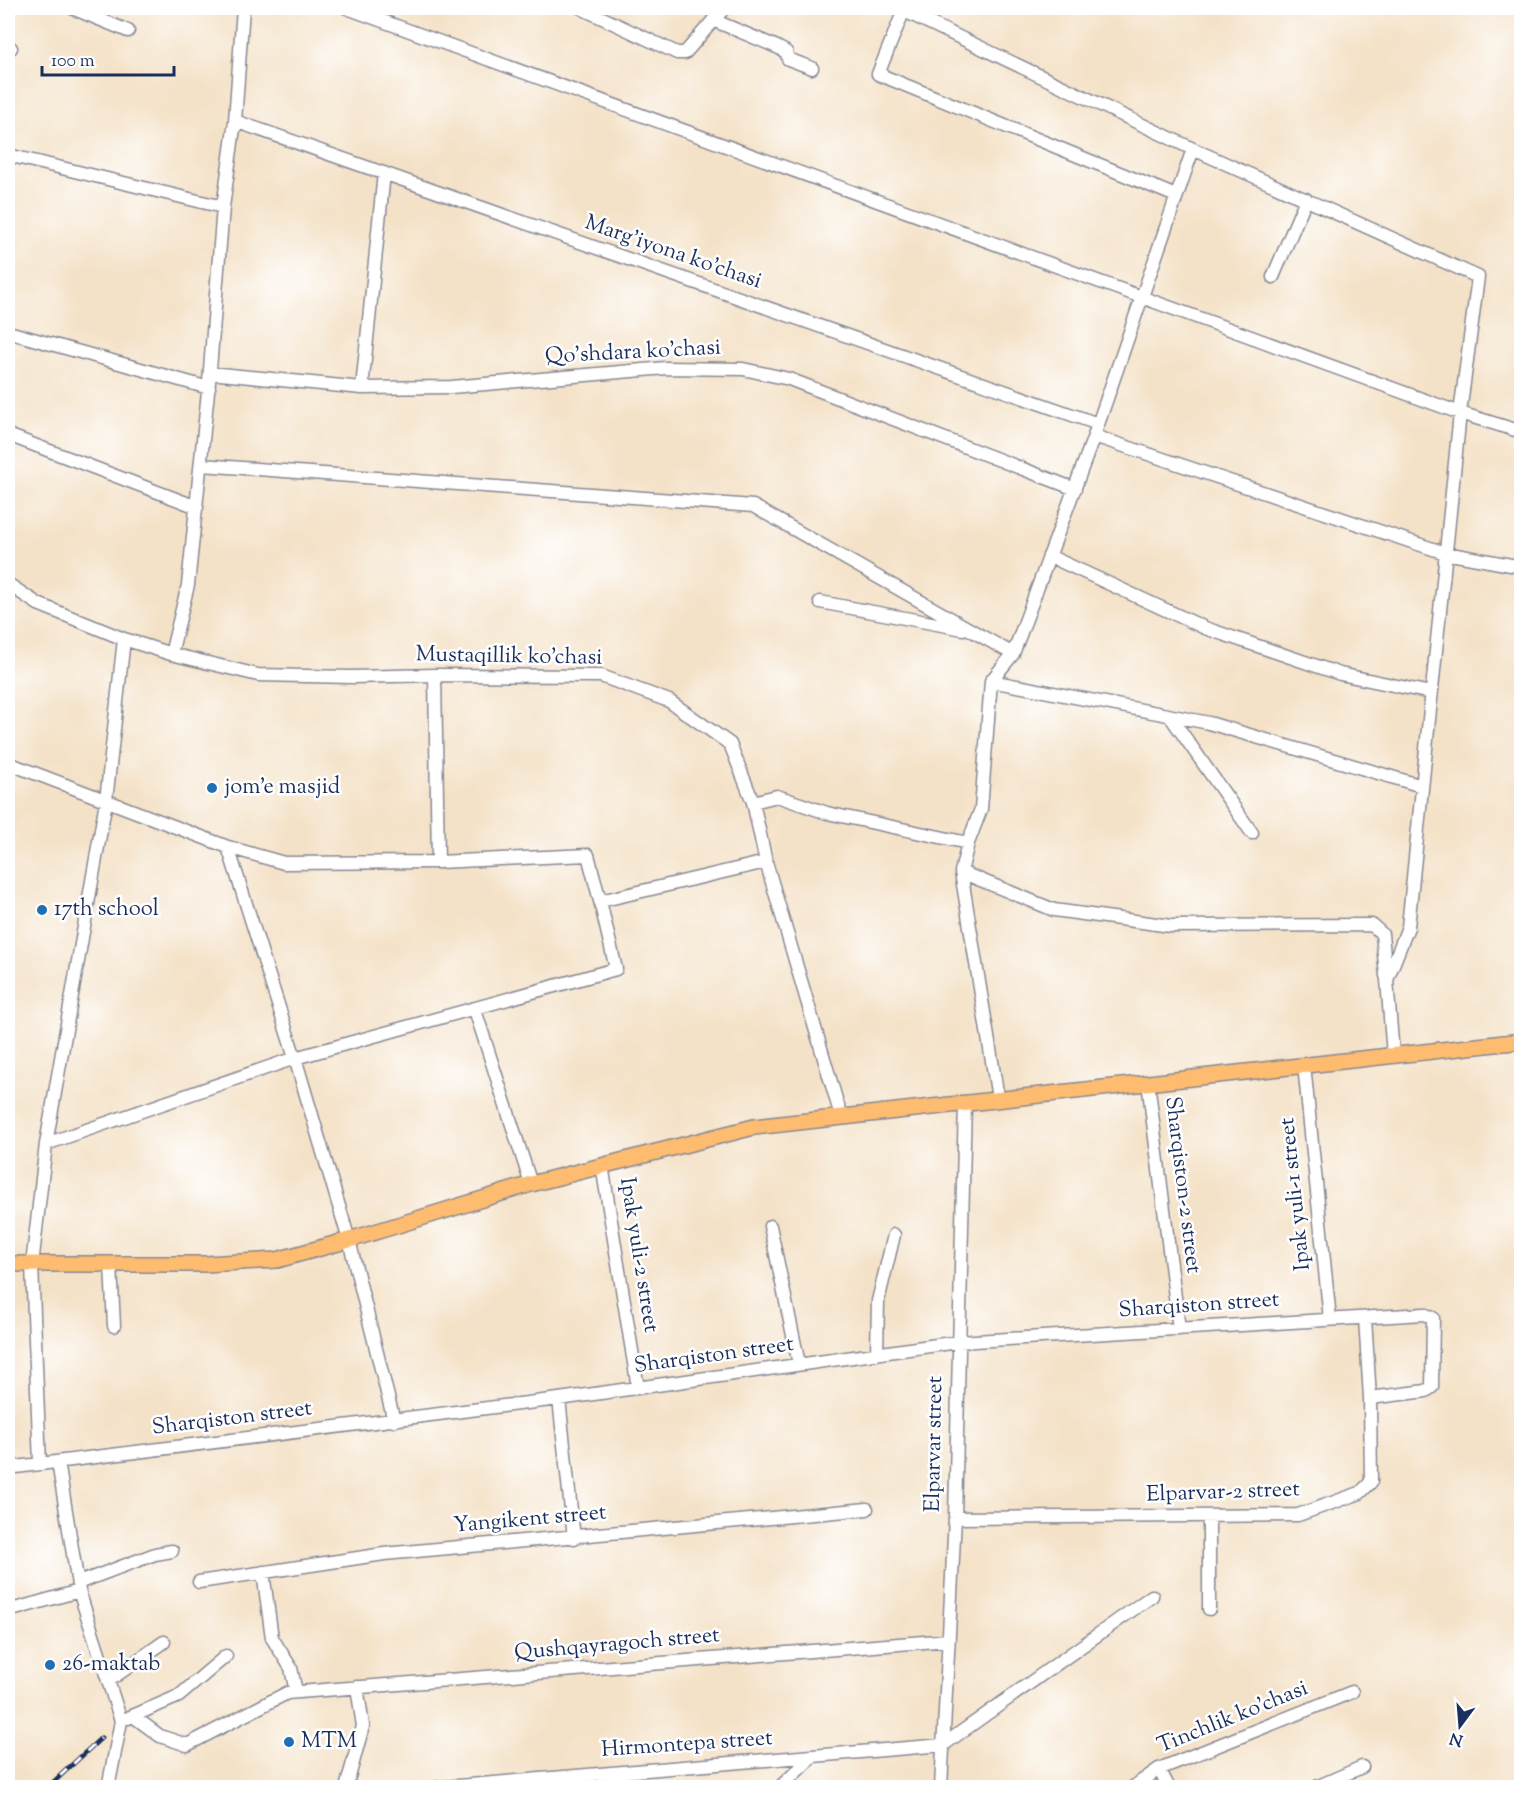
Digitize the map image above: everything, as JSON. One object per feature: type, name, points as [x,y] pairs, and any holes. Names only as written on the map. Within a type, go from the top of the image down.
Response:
[{"type":"main road","points":[[8,1264],[111,1265],[277,1260],[531,1184],[754,1127],[1521,1041]]},
{"type":"street","points":[[72,8],[128,31]]},
{"type":"street","points":[[171,654],[188,585],[202,465],[223,207],[235,121],[243,8]]},
{"type":"street","points":[[347,8],[1460,413],[1521,432]]},
{"type":"street","points":[[581,8],[677,53],[685,53],[724,8]]},
{"type":"street","points":[[1176,196],[878,74],[901,9],[1193,148],[1478,277],[1460,413],[1408,927],[1387,980]]},
{"type":"street","points":[[713,20],[777,47],[786,52],[788,59],[812,68]]},
{"type":"street","name":"Marg'iyona ko'chasi","points":[[235,121],[1445,553],[1521,567]]},
{"type":"street","points":[[998,1098],[961,872],[968,843],[981,809],[992,681],[1013,654],[1096,430],[1140,296],[1193,148]]},
{"type":"street","points":[[8,155],[223,207]]},
{"type":"street","points":[[362,388],[384,173]]},
{"type":"street","points":[[1273,277],[1306,200]]},
{"type":"street","points":[[8,332],[208,388]]},
{"type":"street","name":"Qo'shdara ko'chasi","points":[[210,373],[362,388],[451,387],[666,368],[743,369],[789,379],[1075,489]]},
{"type":"street","points":[[8,435],[197,507]]},
{"type":"street","points":[[202,465],[753,506],[1013,654]]},
{"type":"street","points":[[1049,556],[1205,628],[1340,674],[1431,693]]},
{"type":"street","name":"Mustaqillik ko'chasi","points":[[8,584],[38,604],[124,639],[171,654],[258,675],[352,678],[435,675],[601,676],[669,700],[730,744],[753,802],[766,861],[841,1116]]},
{"type":"street","points":[[820,602],[973,631]]},
{"type":"street","points":[[40,1464],[32,1265],[46,1144],[106,801],[124,639]]},
{"type":"street","points":[[435,675],[438,861]]},
{"type":"street","points":[[992,681],[1209,723],[1422,786]]},
{"type":"street","points":[[1170,716],[1252,833]]},
{"type":"street","points":[[8,763],[228,847],[284,863],[438,861],[588,855],[616,969],[296,1058],[46,1144]]},
{"type":"street","points":[[753,802],[777,796],[827,813],[968,843]]},
{"type":"street","points":[[228,847],[296,1058],[349,1240],[394,1420]]},
{"type":"street","points":[[600,901],[766,861]]},
{"type":"street","points":[[961,872],[1054,910],[1171,926],[1372,925],[1382,934],[1393,1055]]},
{"type":"street","points":[[475,1010],[531,1184]]},
{"type":"street","name":"Ipak yuli-1 street","points":[[1304,1065],[1330,1319]]},
{"type":"street","name":"Sharqiston-2 street","points":[[1148,1083],[1179,1329]]},
{"type":"street","name":"Elparvar street","points":[[941,1788],[954,1518],[965,1102]]},
{"type":"street","name":"Ipak yuli-2 street","points":[[602,1166],[638,1388]]},
{"type":"street","points":[[770,1226],[799,1364]]},
{"type":"street","points":[[877,1354],[878,1301],[894,1235]]},
{"type":"street","points":[[111,1265],[114,1326]]},
{"type":"street","name":"Sharqiston street","points":[[8,1468],[559,1399],[958,1342],[1428,1315],[1434,1323],[1432,1387],[1426,1391],[1370,1398]]},
{"type":"street","name":"Elparvar-2 street","points":[[954,1518],[1298,1515],[1366,1490],[1371,1479],[1370,1398],[1365,1318]]},
{"type":"street","points":[[559,1399],[574,1538]]},
{"type":"street","points":[[58,1462],[79,1587],[108,1681],[127,1718],[159,1736],[187,1744],[292,1693],[291,1668],[272,1638],[263,1572]]},
{"type":"street","name":"Yangikent street","points":[[199,1582],[384,1554],[867,1509]]},
{"type":"street","points":[[1209,1516],[1209,1609]]},
{"type":"street","points":[[8,1611],[79,1587],[155,1554],[172,1551]]},
{"type":"street","points":[[943,1744],[1152,1596]]},
{"type":"street","name":"Qushqayragoch street","points":[[292,1693],[949,1640]]},
{"type":"street","points":[[108,1681],[164,1642]]},
{"type":"street","points":[[127,1718],[179,1695],[226,1656]]},
{"type":"street","points":[[346,1788],[363,1726],[357,1687]]},
{"type":"street","name":"Tinchlik ko'chasi","points":[[1132,1788],[1159,1769],[1352,1692]]},
{"type":"street","points":[[108,1788],[127,1718]]},
{"type":"street","name":"Hirmontepa street","points":[[434,1788],[943,1744]]},
{"type":"street","points":[[778,1788],[812,1757]]},
{"type":"street","points":[[1314,1788],[1362,1767]]},
{"type":"street","points":[[1159,1769],[1169,1788]]},
{"type":"railway","points":[[47,1788],[101,1738]]},
{"type":"place","name":"jom'e masjid","points":[[212,788]]},
{"type":"place","name":"17th school","points":[[42,910]]},
{"type":"place","name":"26-maktab","points":[[50,1665]]},
{"type":"place","name":"MTM","points":[[289,1742]]}]
